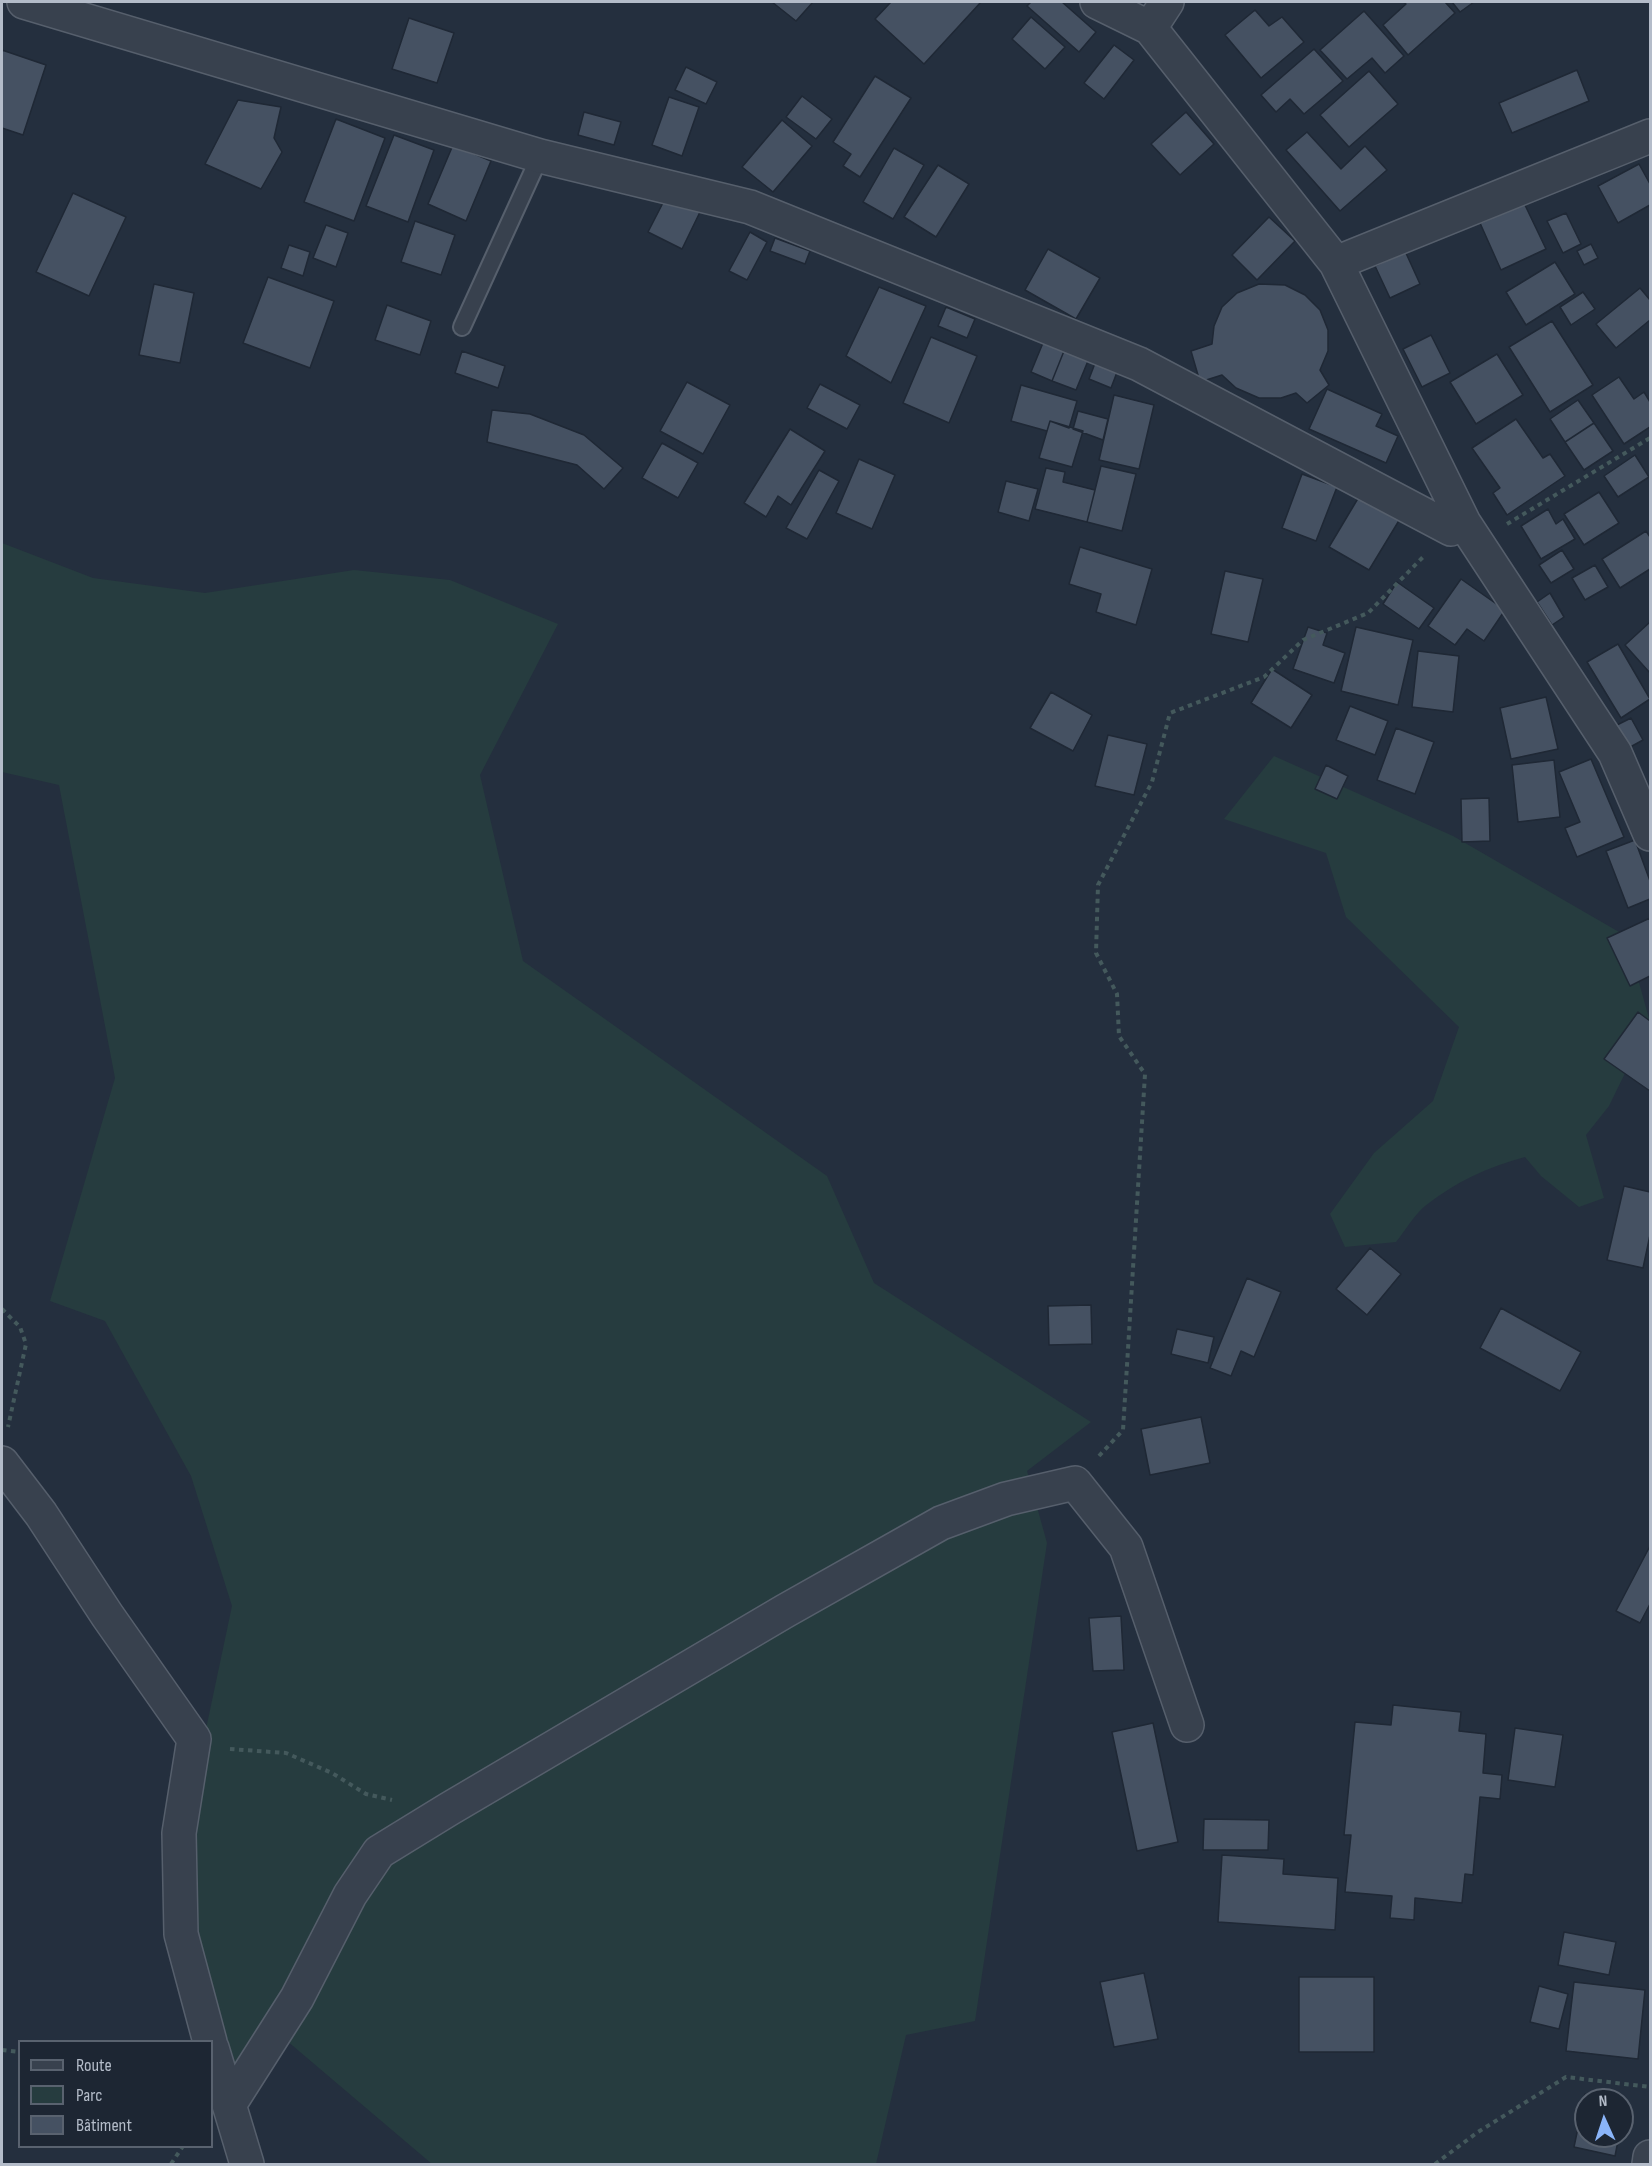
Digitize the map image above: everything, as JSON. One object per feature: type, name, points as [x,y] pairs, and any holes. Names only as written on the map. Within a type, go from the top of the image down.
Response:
[{"type":"street","points":[[24,2],[540,156],[750,207],[1139,364],[1464,532]]},
{"type":"street","points":[[1097,2],[1159,15],[1336,264],[1464,532],[1615,753],[1650,834]]},
{"type":"street","points":[[1336,264],[1650,136]]},
{"type":"street","points":[[4,1448],[41,1514],[107,1615],[194,1739],[179,1833],[182,1934],[209,2040]]},
{"type":"street","points":[[229,2105],[297,1998],[350,1895],[380,1852],[785,1611],[941,1523],[1006,1499],[1075,1484],[1126,1547],[1186,1725]]},
{"type":"street","points":[[213,2051],[247,2164]]},
{"type":"street","points":[[1649,2164],[1650,2157]]},
{"type":"lane","points":[[462,327],[540,156]]},
{"type":"path","points":[[1075,1484],[1123,1430],[1144,1074],[1119,1036],[1117,994],[1096,953],[1098,885],[1152,782],[1170,713],[1264,677],[1303,640],[1368,613],[1464,532],[1650,438]]},
{"type":"path","points":[[2,1309],[20,1327],[26,1344],[4,1448]]},
{"type":"path","points":[[194,1739],[236,1750],[286,1753],[332,1773],[366,1794],[449,1809]]},
{"type":"path","points":[[2,2050],[18,2052]]},
{"type":"path","points":[[1435,2164],[1479,2132],[1566,2077],[1650,2086]]},
{"type":"path","points":[[171,2164],[182,2148]]},
{"type":"green space","points":[[2,543],[93,578],[205,593],[354,570],[450,580],[558,624],[480,775],[523,961],[827,1176],[874,1283],[1091,1422],[1027,1471],[1047,1543],[975,2021],[906,2035],[876,2164],[432,2164],[273,2029],[227,2089],[187,1893],[195,1781],[232,1606],[191,1476],[105,1321],[50,1301],[115,1078],[59,785],[2,772]]},
{"type":"green space","points":[[1274,756],[1453,836],[1626,936],[1650,1022],[1609,1106],[1586,1135],[1604,1198],[1579,1207],[1541,1176],[1525,1157],[1485,1171],[1436,1197],[1413,1218],[1396,1242],[1345,1247],[1330,1214],[1374,1153],[1433,1101],[1459,1027],[1346,917],[1326,853],[1224,819]]},
{"type":"building","points":[[772,2],[813,2],[796,21]]},
{"type":"building","points":[[891,2],[981,2],[924,64],[875,19]]},
{"type":"building","points":[[1031,2],[1062,2],[1096,32],[1079,52],[1027,6]]},
{"type":"building","points":[[1403,2],[1445,2],[1455,13],[1408,55],[1383,25],[1406,4]]},
{"type":"building","points":[[1452,2],[1474,2],[1460,12]]},
{"type":"building","points":[[1255,10],[1269,26],[1282,17],[1304,42],[1261,78],[1225,35]]},
{"type":"building","points":[[1364,11],[1404,56],[1385,73],[1372,58],[1347,79],[1320,50]]},
{"type":"building","points":[[1031,17],[1065,47],[1045,69],[1012,39]]},
{"type":"building","points":[[409,18],[454,33],[437,83],[392,69]]},
{"type":"building","points":[[1114,45],[1134,60],[1104,99],[1084,83]]},
{"type":"building","points":[[1314,49],[1343,81],[1304,114],[1290,99],[1276,112],[1261,95]]},
{"type":"building","points":[[2,50],[46,65],[23,135],[2,128]]},
{"type":"building","points":[[686,67],[717,82],[706,104],[675,90]]},
{"type":"building","points":[[1577,70],[1589,101],[1512,133],[1499,103]]},
{"type":"building","points":[[1369,71],[1398,104],[1349,147],[1320,115]]},
{"type":"building","points":[[875,76],[911,98],[860,177],[843,166],[851,154],[833,142]]},
{"type":"building","points":[[802,96],[832,119],[816,139],[786,117]]},
{"type":"building","points":[[669,97],[699,107],[682,156],[652,145]]},
{"type":"building","points":[[238,100],[281,107],[274,138],[282,152],[261,189],[205,164]]},
{"type":"building","points":[[584,112],[621,122],[614,145],[578,135]]},
{"type":"building","points":[[1186,112],[1214,144],[1180,175],[1151,144]]},
{"type":"building","points":[[336,119],[385,138],[354,221],[304,202]]},
{"type":"building","points":[[782,120],[812,146],[773,192],[742,167]]},
{"type":"building","points":[[1307,132],[1341,169],[1365,146],[1387,170],[1340,211],[1286,150]]},
{"type":"building","points":[[394,135],[434,150],[408,222],[366,206]]},
{"type":"building","points":[[453,145],[491,161],[466,221],[428,204]]},
{"type":"building","points":[[894,148],[924,165],[893,219],[863,202]]},
{"type":"building","points":[[1639,164],[1650,184],[1650,205],[1618,223],[1598,186]]},
{"type":"building","points":[[938,165],[969,184],[936,237],[904,217]]},
{"type":"building","points":[[73,193],[126,217],[89,296],[36,272]]},
{"type":"building","points":[[667,195],[700,212],[682,249],[648,232]]},
{"type":"building","points":[[1524,203],[1546,249],[1501,270],[1480,223]]},
{"type":"building","points":[[1566,213],[1581,244],[1563,253],[1547,221]]},
{"type":"building","points":[[1269,217],[1295,241],[1257,280],[1232,255]]},
{"type":"building","points":[[415,221],[455,235],[441,275],[401,262]]},
{"type":"building","points":[[326,225],[348,233],[336,267],[313,258]]},
{"type":"building","points":[[750,232],[767,242],[747,280],[729,271]]},
{"type":"building","points":[[775,238],[810,251],[805,264],[770,251]]},
{"type":"building","points":[[1591,244],[1598,258],[1584,265],[1577,251]]},
{"type":"building","points":[[289,245],[310,252],[303,276],[281,268]]},
{"type":"building","points":[[1048,249],[1100,278],[1076,319],[1025,290]]},
{"type":"building","points":[[1405,251],[1420,284],[1390,298],[1375,266]]},
{"type":"building","points":[[1555,262],[1575,294],[1526,325],[1506,292]]},
{"type":"building","points":[[268,277],[334,301],[310,368],[243,343]]},
{"type":"building","points":[[154,284],[194,293],[180,363],[139,355]]},
{"type":"building","points":[[1259,284],[1285,285],[1305,295],[1320,310],[1328,330],[1328,351],[1320,370],[1329,385],[1307,403],[1296,393],[1281,398],[1259,398],[1236,388],[1222,375],[1200,382],[1191,351],[1212,344],[1214,326],[1222,307],[1237,293]]},
{"type":"building","points":[[879,287],[926,306],[891,383],[846,356]]},
{"type":"building","points":[[1640,288],[1650,300],[1650,320],[1616,348],[1596,324]]},
{"type":"building","points":[[1583,292],[1595,309],[1571,325],[1560,307]]},
{"type":"building","points":[[387,305],[431,321],[420,355],[375,340]]},
{"type":"building","points":[[946,307],[975,319],[967,338],[938,326]]},
{"type":"building","points":[[1552,321],[1593,385],[1550,412],[1509,347]]},
{"type":"building","points":[[1431,335],[1450,373],[1422,387],[1403,349]]},
{"type":"building","points":[[931,337],[977,356],[949,423],[903,403]]},
{"type":"building","points":[[1045,338],[1066,346],[1052,381],[1031,372]]},
{"type":"building","points":[[1066,346],[1090,356],[1076,390],[1052,381]]},
{"type":"building","points":[[462,351],[505,366],[498,388],[455,373]]},
{"type":"building","points":[[1497,354],[1523,395],[1476,424],[1450,382]]},
{"type":"building","points":[[1097,358],[1119,367],[1111,388],[1089,379]]},
{"type":"building","points":[[1619,377],[1634,399],[1644,392],[1650,402],[1650,427],[1624,444],[1592,395]]},
{"type":"building","points":[[687,382],[730,405],[703,454],[660,431]]},
{"type":"building","points":[[820,384],[860,405],[847,429],[807,408]]},
{"type":"building","points":[[1021,385],[1077,401],[1069,428],[1050,421],[1047,431],[1011,421]]},
{"type":"building","points":[[1327,389],[1382,414],[1376,426],[1398,436],[1386,463],[1309,429]]},
{"type":"building","points":[[1114,395],[1154,405],[1139,469],[1099,460]]},
{"type":"building","points":[[1578,400],[1594,423],[1565,442],[1550,419]]},
{"type":"building","points":[[492,410],[530,414],[584,435],[623,468],[604,489],[577,465],[487,442]]},
{"type":"building","points":[[1078,411],[1108,419],[1103,440],[1073,429]]},
{"type":"building","points":[[1516,419],[1543,458],[1550,454],[1565,476],[1507,515],[1493,493],[1500,488],[1472,448]]},
{"type":"building","points":[[1050,421],[1083,431],[1072,467],[1039,458]]},
{"type":"building","points":[[1594,423],[1613,451],[1584,470],[1565,442]]},
{"type":"building","points":[[790,429],[825,451],[791,505],[778,496],[766,517],[744,503]]},
{"type":"building","points":[[662,443],[698,463],[678,498],[642,478]]},
{"type":"building","points":[[1635,455],[1649,477],[1618,497],[1604,476]]},
{"type":"building","points":[[859,459],[895,475],[872,529],[836,513]]},
{"type":"building","points":[[1101,466],[1136,474],[1122,531],[1087,522]]},
{"type":"building","points":[[1046,468],[1065,472],[1063,482],[1095,490],[1087,522],[1035,509]]},
{"type":"building","points":[[819,470],[839,481],[807,539],[786,528]]},
{"type":"building","points":[[1302,474],[1337,487],[1316,541],[1282,528]]},
{"type":"building","points":[[1006,481],[1038,489],[1029,521],[998,512]]},
{"type":"building","points":[[1366,485],[1406,509],[1369,570],[1329,547]]},
{"type":"building","points":[[1599,492],[1619,523],[1584,545],[1564,514]]},
{"type":"building","points":[[1548,509],[1556,524],[1563,519],[1575,539],[1541,559],[1521,526]]},
{"type":"building","points":[[1646,531],[1650,537],[1650,569],[1620,588],[1602,559]]},
{"type":"building","points":[[1080,547],[1152,569],[1136,625],[1096,612],[1101,594],[1069,584]]},
{"type":"building","points":[[1562,550],[1574,569],[1551,583],[1539,565]]},
{"type":"building","points":[[1595,565],[1608,587],[1585,600],[1572,578]]},
{"type":"building","points":[[1225,571],[1263,579],[1248,642],[1211,634]]},
{"type":"building","points":[[1461,579],[1505,610],[1484,641],[1467,629],[1455,645],[1428,626]]},
{"type":"building","points":[[1397,582],[1434,608],[1419,629],[1383,604]]},
{"type":"building","points":[[1550,593],[1564,617],[1552,625],[1537,602]]},
{"type":"building","points":[[1650,622],[1650,673],[1625,645]]},
{"type":"building","points":[[1308,627],[1327,633],[1323,645],[1345,653],[1334,683],[1293,669]]},
{"type":"building","points":[[1356,627],[1413,640],[1398,705],[1341,691]]},
{"type":"building","points":[[1618,644],[1650,699],[1621,718],[1587,662]]},
{"type":"building","points":[[1418,651],[1459,656],[1453,712],[1412,707]]},
{"type":"building","points":[[1272,669],[1312,695],[1291,728],[1251,703]]},
{"type":"building","points":[[1051,692],[1092,715],[1073,751],[1030,728]]},
{"type":"building","points":[[1546,697],[1558,749],[1511,759],[1500,708]]},
{"type":"building","points":[[1350,706],[1388,721],[1375,755],[1336,740]]},
{"type":"building","points":[[1631,718],[1643,740],[1623,751],[1611,728]]},
{"type":"building","points":[[1396,728],[1434,742],[1415,794],[1377,780]]},
{"type":"building","points":[[1108,735],[1147,744],[1134,795],[1095,786]]},
{"type":"building","points":[[1591,759],[1624,837],[1577,857],[1565,828],[1580,822],[1559,772]]},
{"type":"building","points":[[1554,760],[1560,817],[1518,822],[1512,765]]},
{"type":"building","points":[[1326,765],[1348,776],[1337,799],[1315,789]]},
{"type":"building","points":[[1489,798],[1490,841],[1462,842],[1461,799]]},
{"type":"building","points":[[1635,840],[1650,881],[1650,899],[1628,908],[1606,851]]},
{"type":"building","points":[[1650,918],[1650,976],[1630,986],[1607,938]]},
{"type":"building","points":[[1638,1012],[1650,1021],[1650,1091],[1604,1059]]},
{"type":"building","points":[[1624,1186],[1650,1192],[1650,1235],[1643,1268],[1607,1260]]},
{"type":"building","points":[[1370,1248],[1401,1274],[1367,1315],[1336,1289]]},
{"type":"building","points":[[1247,1278],[1281,1292],[1254,1357],[1241,1351],[1231,1376],[1210,1368]]},
{"type":"building","points":[[1091,1305],[1092,1344],[1049,1345],[1048,1306]]},
{"type":"building","points":[[1501,1308],[1581,1352],[1560,1391],[1480,1348]]},
{"type":"building","points":[[1177,1329],[1214,1337],[1208,1363],[1171,1354]]},
{"type":"building","points":[[1201,1417],[1210,1463],[1150,1475],[1141,1429]]},
{"type":"building","points":[[1650,1546],[1650,1604],[1640,1623],[1616,1611]]},
{"type":"building","points":[[1121,1616],[1124,1670],[1093,1671],[1089,1618]]},
{"type":"building","points":[[1393,1705],[1461,1712],[1459,1731],[1486,1734],[1483,1773],[1502,1775],[1500,1799],[1480,1797],[1473,1875],[1465,1874],[1462,1903],[1415,1898],[1414,1920],[1390,1918],[1392,1896],[1345,1892],[1351,1835],[1344,1835],[1355,1722],[1391,1725]]},
{"type":"building","points":[[1153,1723],[1178,1842],[1137,1851],[1112,1732]]},
{"type":"building","points":[[1515,1728],[1563,1735],[1555,1787],[1508,1780]]},
{"type":"building","points":[[1204,1819],[1269,1820],[1268,1850],[1203,1850]]},
{"type":"building","points":[[1222,1855],[1284,1859],[1283,1874],[1338,1878],[1335,1930],[1218,1922]]},
{"type":"building","points":[[1564,1932],[1616,1942],[1609,1975],[1558,1965]]},
{"type":"building","points":[[1144,1973],[1158,2039],[1114,2047],[1100,1982]]},
{"type":"building","points":[[1299,1977],[1374,1977],[1374,2052],[1299,2052]]},
{"type":"building","points":[[1574,1982],[1645,1990],[1638,2059],[1566,2051]]},
{"type":"building","points":[[1539,1986],[1568,1994],[1559,2029],[1530,2022]]},
{"type":"building","points":[[1579,2148],[1617,2148],[1615,2156]]}]
